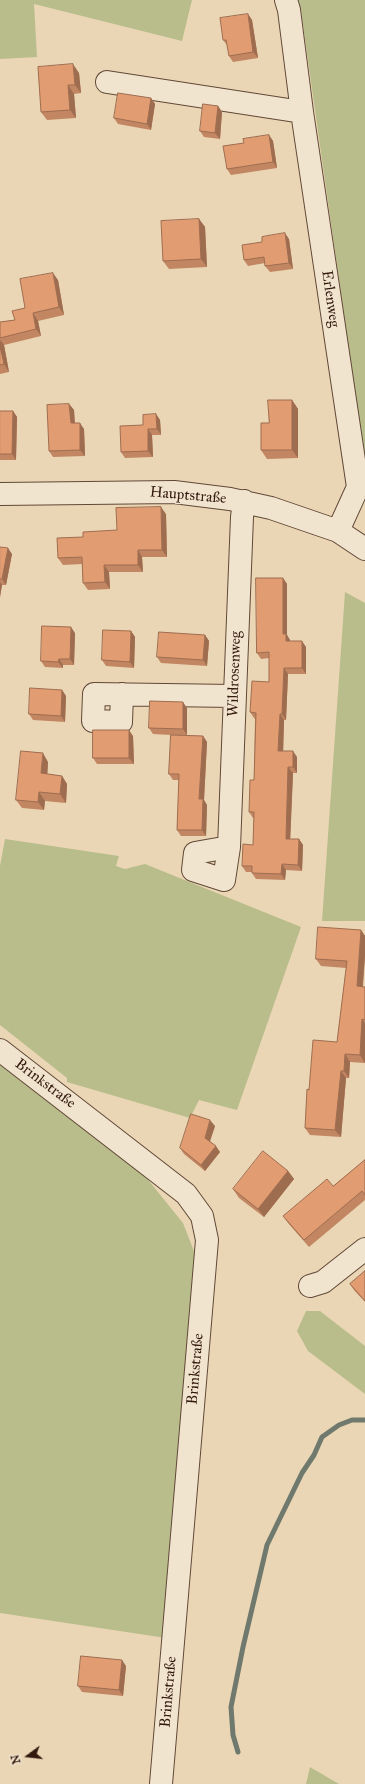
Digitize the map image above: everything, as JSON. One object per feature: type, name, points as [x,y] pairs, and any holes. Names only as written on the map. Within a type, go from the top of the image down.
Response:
[{"type":"street","name":"Erlenweg","points":[[286,0],[289,10],[302,112],[361,486]]},
{"type":"street","points":[[108,82],[302,112]]},
{"type":"street","points":[[338,532],[361,486]]},
{"type":"street","name":"Hauptstraße","points":[[0,494],[174,492],[244,502],[271,508],[338,532],[365,549]]},
{"type":"street","name":"Wildrosenweg","points":[[229,847],[234,696],[242,517],[244,502]]},
{"type":"street","points":[[122,694],[234,696]]},
{"type":"street","name":"Brinkstraße","points":[[0,1050],[186,1194],[202,1216],[207,1240],[161,1784]]},
{"type":"street","points":[[310,1286],[323,1282],[365,1249]]},
{"type":"green space","points":[[0,0],[192,0],[182,41],[34,4],[37,57],[0,59]]},
{"type":"green space","points":[[297,0],[365,0],[365,464],[301,11]]},
{"type":"green space","points":[[345,592],[365,603],[365,921],[322,921]]},
{"type":"green space","points":[[5,839],[119,856],[116,866],[125,869],[145,864],[301,927],[237,1110],[199,1100],[190,1118],[67,1082],[67,1078],[0,1025],[0,866]]},
{"type":"green space","points":[[0,1065],[145,1176],[183,1223],[197,1259],[166,1638],[0,1613]]},
{"type":"green space","points":[[306,1311],[320,1311],[365,1346],[365,1394],[308,1351],[297,1331]]},
{"type":"green space","points":[[310,1767],[339,1784],[306,1784]]},
{"type":"building","points":[[248,14],[253,52],[229,56],[226,40],[223,40],[220,18]]},
{"type":"building","points":[[73,64],[75,85],[68,85],[70,110],[41,112],[38,67]]},
{"type":"building","points":[[118,93],[151,98],[147,124],[114,118]]},
{"type":"building","points":[[203,104],[218,106],[215,133],[200,131]]},
{"type":"building","points":[[269,135],[273,162],[227,169],[223,146],[244,143],[243,139]]},
{"type":"building","points":[[199,219],[201,259],[163,261],[161,221]]},
{"type":"building","points":[[285,233],[289,263],[265,266],[264,257],[244,260],[242,245],[262,242],[262,237]]},
{"type":"building","points":[[53,273],[59,307],[33,313],[36,329],[0,338],[0,322],[15,320],[12,311],[25,308],[20,279]]},
{"type":"building","points":[[0,346],[4,364],[0,365]]},
{"type":"building","points":[[268,400],[292,400],[292,450],[261,450],[261,423],[269,423]]},
{"type":"building","points":[[69,404],[71,423],[80,423],[80,450],[49,451],[47,405]]},
{"type":"building","points":[[0,411],[13,411],[12,454],[0,454]]},
{"type":"building","points":[[156,414],[157,429],[148,429],[148,451],[121,452],[120,426],[143,425],[143,415]]},
{"type":"building","points":[[161,507],[162,550],[138,550],[138,565],[104,565],[105,582],[83,583],[82,557],[58,558],[57,538],[83,537],[83,532],[117,530],[116,508]]},
{"type":"building","points":[[0,547],[8,548],[2,579],[0,579]]},
{"type":"building","points":[[256,578],[283,578],[283,634],[286,634],[286,641],[302,641],[302,668],[284,668],[282,714],[280,714],[278,751],[293,751],[293,767],[288,767],[286,839],[299,839],[298,865],[282,864],[281,874],[252,873],[252,866],[242,866],[243,844],[253,845],[254,812],[249,812],[250,780],[254,780],[256,713],[250,712],[252,681],[269,682],[269,652],[257,653]]},
{"type":"building","points":[[42,626],[71,627],[70,659],[59,659],[58,662],[41,661]]},
{"type":"building","points":[[103,630],[131,631],[130,662],[102,660]]},
{"type":"building","points":[[159,632],[205,635],[203,660],[157,657]]},
{"type":"building","points":[[30,688],[62,690],[61,716],[29,714]]},
{"type":"building","points":[[150,701],[183,702],[183,729],[149,728]]},
{"type":"building","points":[[93,730],[129,730],[129,758],[93,758]]},
{"type":"building","points":[[171,735],[203,736],[199,799],[203,799],[202,830],[177,830],[179,774],[169,774]]},
{"type":"building","points":[[21,751],[43,753],[41,773],[62,776],[60,794],[39,792],[38,802],[16,800]]},
{"type":"building","points":[[318,927],[361,930],[357,986],[365,987],[365,1020],[362,1019],[360,1055],[345,1054],[344,1071],[341,1071],[335,1130],[305,1128],[307,1089],[309,1090],[313,1040],[337,1042],[347,961],[316,959]]},
{"type":"building","points":[[191,1114],[210,1120],[205,1138],[216,1146],[201,1165],[180,1148]]},
{"type":"building","points":[[263,1151],[288,1171],[258,1209],[233,1189]]},
{"type":"building","points":[[365,1160],[365,1195],[362,1191],[304,1240],[283,1216],[327,1179],[333,1186]]},
{"type":"building","points":[[365,1271],[365,1301],[350,1284]]},
{"type":"building","points":[[81,1656],[122,1660],[119,1690],[78,1686]]},
{"type":"waterway","points":[[238,1752],[233,1735],[231,1707],[243,1647],[267,1545],[302,1473],[314,1455],[322,1437],[339,1425],[352,1420],[365,1420]]}]
